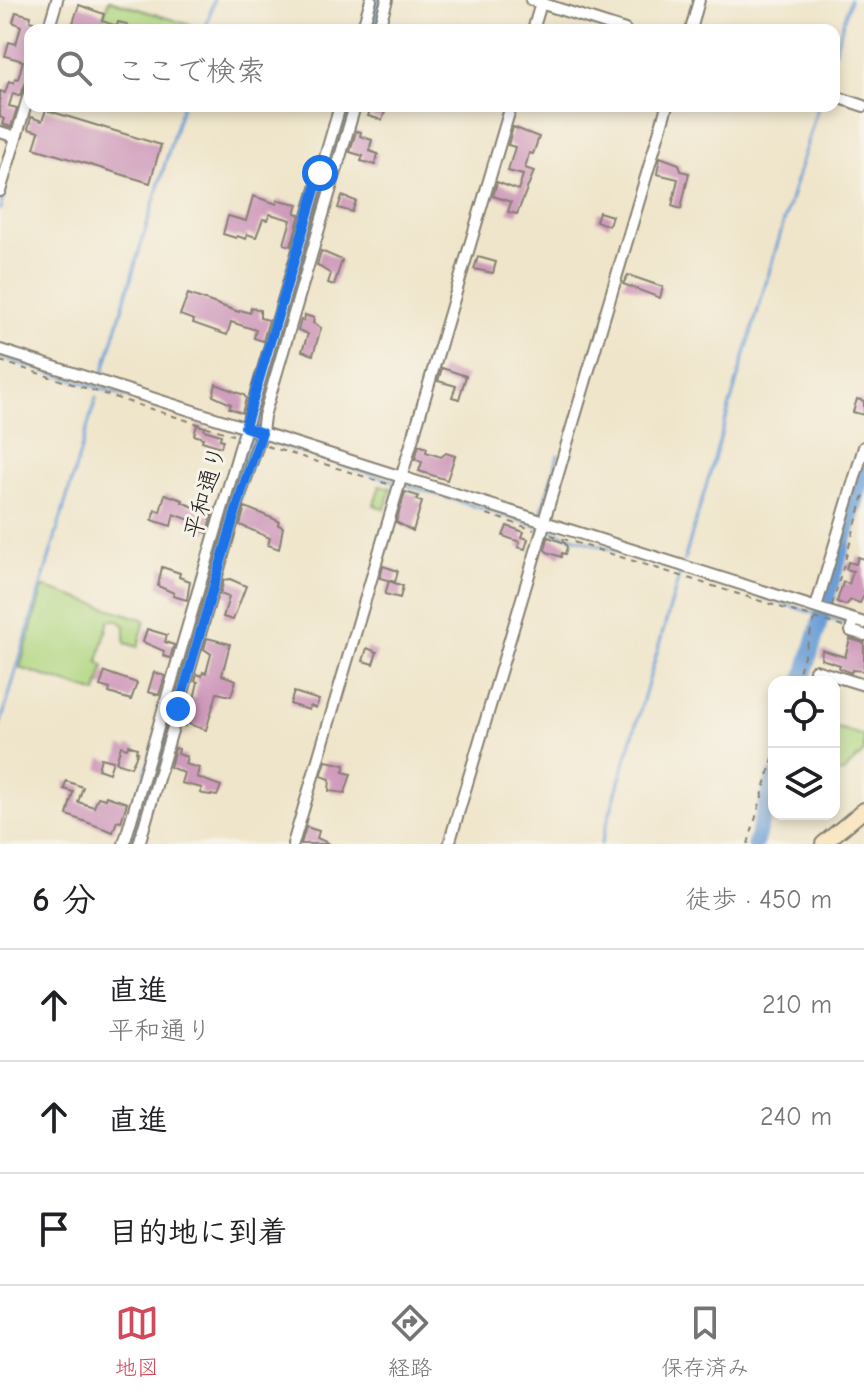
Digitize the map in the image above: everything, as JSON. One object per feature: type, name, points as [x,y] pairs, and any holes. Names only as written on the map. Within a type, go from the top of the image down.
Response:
[{"type":"street","points":[[50,24],[57,0]]},
{"type":"street","points":[[364,24],[371,0]]},
{"type":"street","points":[[380,24],[387,0]]},
{"type":"street","points":[[693,24],[699,0]]},
{"type":"street","points":[[534,24],[537,1],[607,24]]},
{"type":"street","points":[[840,98],[864,106]]},
{"type":"street","points":[[0,191],[24,111]]},
{"type":"street","name":"平和通り","points":[[124,844],[338,112]]},
{"type":"street","points":[[139,844],[353,112]]},
{"type":"street","points":[[293,844],[509,112]]},
{"type":"street","points":[[449,844],[665,112]]},
{"type":"street","points":[[0,132],[16,137]]},
{"type":"street","points":[[0,350],[398,482],[855,625],[864,635]]},
{"type":"street","points":[[821,614],[864,447]]},
{"type":"street","points":[[815,670],[864,685]]},
{"type":"street","points":[[823,844],[864,810]]},
{"type":"path","points":[[0,361],[244,432]]},
{"type":"path","points":[[260,437],[398,482]]},
{"type":"path","points":[[798,676],[864,495]]},
{"type":"path","points":[[543,526],[680,576],[855,625]]},
{"type":"path","points":[[748,844],[768,776]]},
{"type":"green space","points":[[109,0],[187,24],[131,24],[118,20],[113,24],[102,20]]},
{"type":"green space","points":[[380,485],[391,488],[385,509],[374,505]]},
{"type":"green space","points":[[43,587],[145,620],[138,647],[125,643],[125,626],[118,620],[109,620],[98,662],[104,666],[97,693],[20,668]]},
{"type":"green space","points":[[840,729],[864,736],[864,752],[842,773]]},
{"type":"building","points":[[79,5],[104,14],[102,21],[111,24],[73,24]]},
{"type":"building","points":[[16,12],[31,16],[30,21],[38,24],[24,24],[24,86],[20,96],[13,93],[9,106],[17,108],[11,127],[2,124],[0,91],[5,93],[9,81],[14,83],[15,78],[18,79],[23,61],[5,56],[9,42],[16,44],[21,26],[13,22]]},
{"type":"building","points":[[45,112],[53,112],[161,145],[150,183],[34,148],[39,132],[28,129],[31,117],[42,121]]},
{"type":"building","points":[[370,112],[385,112],[382,120],[368,116]]},
{"type":"building","points":[[513,127],[539,137],[533,154],[529,153],[525,168],[534,171],[517,214],[508,212],[511,202],[493,196],[497,182],[518,190],[523,175],[508,171],[515,147],[508,145]]},
{"type":"building","points":[[356,131],[372,140],[369,151],[378,154],[375,165],[361,161],[363,156],[350,152]]},
{"type":"building","points":[[660,157],[679,164],[681,171],[689,173],[681,209],[672,206],[678,179],[657,174]]},
{"type":"building","points":[[253,196],[277,204],[278,200],[298,204],[295,213],[300,214],[291,246],[284,244],[291,220],[270,214],[268,220],[263,219],[256,237],[247,234],[246,239],[223,234],[228,216],[246,221]]},
{"type":"building","points":[[342,196],[356,201],[352,212],[338,208]]},
{"type":"building","points":[[599,212],[612,216],[609,226],[596,221]]},
{"type":"building","points":[[321,251],[342,260],[334,285],[328,283],[331,274],[317,265]]},
{"type":"building","points":[[478,257],[496,262],[493,273],[474,269]]},
{"type":"building","points":[[628,275],[663,287],[660,298],[623,284]]},
{"type":"building","points":[[188,294],[239,312],[250,313],[251,307],[260,310],[260,318],[269,320],[263,341],[254,338],[256,330],[231,322],[227,335],[180,315]]},
{"type":"building","points":[[305,315],[314,318],[313,323],[321,328],[313,355],[302,351],[308,334],[298,330]]},
{"type":"building","points":[[442,368],[466,376],[459,399],[452,397],[456,386],[438,381]]},
{"type":"building","points":[[216,384],[244,395],[242,413],[213,396]]},
{"type":"building","points":[[857,399],[864,401],[864,415],[853,412]]},
{"type":"building","points":[[197,425],[221,435],[221,447],[194,435]]},
{"type":"building","points":[[419,445],[427,448],[426,452],[441,457],[446,453],[455,456],[447,480],[419,471],[422,462],[415,459]]},
{"type":"building","points":[[405,492],[418,496],[416,500],[422,502],[413,531],[396,522]]},
{"type":"building","points":[[165,494],[212,515],[207,533],[200,530],[201,524],[174,514],[171,526],[152,520],[155,510],[160,512]]},
{"type":"building","points":[[245,507],[279,521],[278,525],[283,527],[279,549],[268,545],[270,538],[240,525]]},
{"type":"building","points":[[507,526],[524,532],[522,537],[528,539],[525,549],[518,547],[520,542],[503,536]]},
{"type":"building","points":[[548,537],[565,543],[565,554],[562,553],[561,557],[545,550]]},
{"type":"building","points":[[858,557],[864,559],[864,595],[860,603],[851,600],[846,605],[837,602],[843,582],[849,584],[853,571],[846,569],[848,562],[856,564]]},
{"type":"building","points":[[383,566],[398,571],[395,582],[380,578]]},
{"type":"building","points":[[162,567],[180,573],[179,577],[190,581],[187,600],[173,596],[174,593],[158,586]]},
{"type":"building","points":[[230,579],[246,586],[233,620],[223,617],[229,597],[220,594],[224,580]]},
{"type":"building","points":[[389,581],[403,586],[400,598],[385,594]]},
{"type":"building","points":[[147,629],[167,635],[165,642],[174,645],[170,658],[163,656],[164,651],[143,642]]},
{"type":"building","points":[[207,638],[230,644],[222,675],[236,680],[231,696],[217,693],[206,730],[186,723],[182,725],[190,698],[194,699],[197,674],[202,676],[203,672],[206,673],[211,654],[204,649]]},
{"type":"building","points":[[850,639],[864,643],[864,671],[852,670],[851,673],[839,668],[840,665],[821,659],[822,650],[845,657]]},
{"type":"building","points":[[367,648],[377,652],[373,664],[363,661]]},
{"type":"building","points":[[105,672],[137,683],[131,700],[109,693],[110,689],[100,686]]},
{"type":"building","points":[[154,672],[165,676],[159,695],[148,692]]},
{"type":"building","points":[[294,692],[319,700],[316,708],[310,706],[309,710],[290,704]]},
{"type":"building","points":[[128,745],[137,748],[138,752],[131,767],[116,762],[121,746],[127,748]]},
{"type":"building","points":[[175,748],[179,749],[178,754],[187,757],[185,764],[199,768],[197,777],[221,786],[217,796],[200,793],[202,788],[181,783],[184,773],[170,767]]},
{"type":"building","points":[[101,758],[113,761],[109,773],[98,769]]},
{"type":"building","points":[[326,761],[345,765],[343,772],[351,774],[345,793],[329,791],[330,779],[321,776]]},
{"type":"building","points":[[66,781],[83,787],[78,802],[94,807],[98,797],[105,799],[106,796],[127,803],[121,822],[117,821],[113,832],[67,815],[73,792],[64,789]]},
{"type":"building","points":[[306,827],[319,831],[317,838],[330,844],[301,844]]},
{"type":"waterway","points":[[207,24],[214,0]]},
{"type":"waterway","points":[[373,24],[380,0]]},
{"type":"waterway","points":[[840,33],[850,0]]},
{"type":"waterway","points":[[687,24],[693,4]]},
{"type":"waterway","points":[[102,377],[180,112]]},
{"type":"waterway","points":[[131,844],[347,112]]},
{"type":"waterway","points":[[684,561],[816,112]]},
{"type":"waterway","points":[[0,209],[5,190]]},
{"type":"waterway","points":[[0,357],[241,432]]},
{"type":"waterway","points":[[0,726],[96,398]]},
{"type":"waterway","points":[[263,440],[397,482]]},
{"type":"waterway","points":[[542,510],[558,455]]},
{"type":"waterway","points":[[804,676],[864,473]]},
{"type":"waterway","points":[[404,484],[864,629]]},
{"type":"waterway","points":[[601,844],[681,570]]},
{"type":"waterway","points":[[755,844],[768,799]]},
{"type":"route","points":[[178,709],[242,490],[262,433],[245,427],[320,173]]}]
